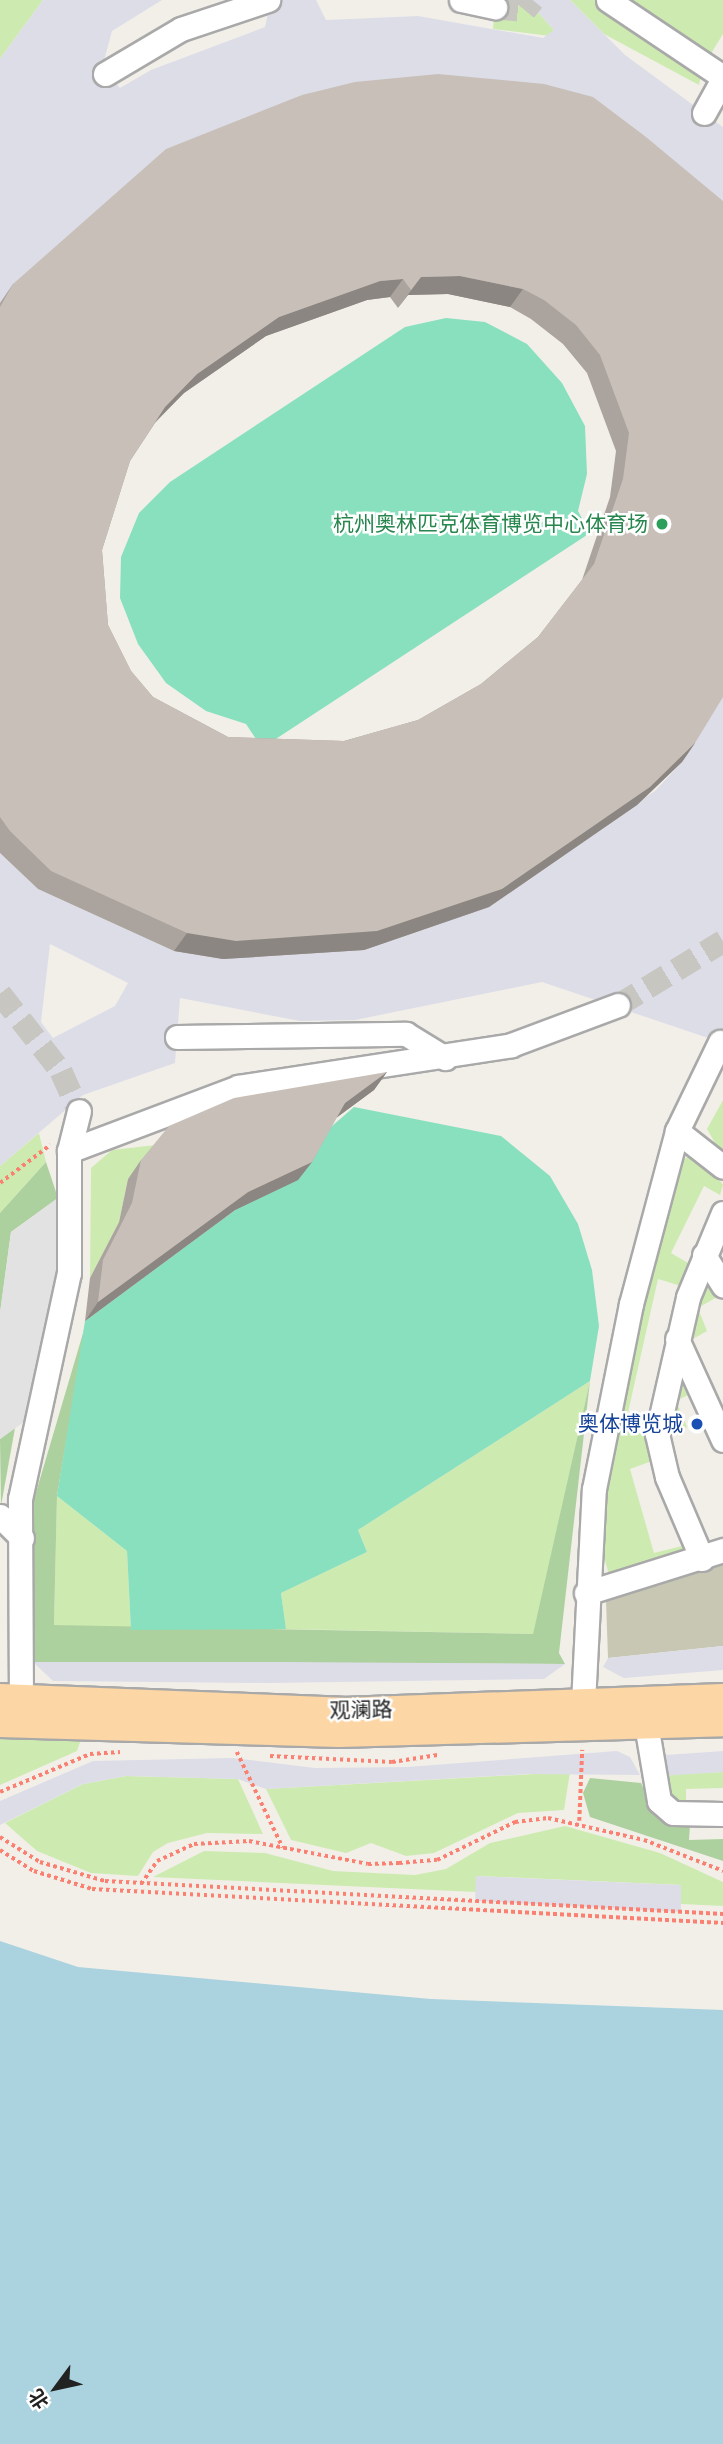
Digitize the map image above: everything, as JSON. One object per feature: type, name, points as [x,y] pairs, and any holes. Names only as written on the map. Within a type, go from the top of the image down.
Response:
[{"type":"main road","name":"观澜路","points":[[11,1700],[343,1712],[723,1698]]},
{"type":"main road","name":"观澜路","points":[[0,1723],[340,1733],[723,1722]]},
{"type":"street","points":[[105,74],[219,6],[268,0]]},
{"type":"street","points":[[461,0],[495,7]]},
{"type":"street","points":[[608,0],[723,78],[704,113]]},
{"type":"street","points":[[69,1151],[238,1087],[445,1058],[577,1025],[618,1005]]},
{"type":"street","points":[[177,1037],[406,1034],[445,1058]]},
{"type":"street","points":[[583,1703],[586,1593],[597,1476],[631,1304],[677,1131],[720,1042]]},
{"type":"street","points":[[11,1700],[22,1538],[24,1457],[69,1273],[69,1151],[79,1119]]},
{"type":"street","points":[[677,1131],[723,1167]]},
{"type":"street","points":[[586,1593],[712,1555],[667,1477],[657,1434],[677,1339],[704,1255],[723,1213]]},
{"type":"street","points":[[704,1255],[723,1285]]},
{"type":"street","points":[[677,1339],[723,1440]]},
{"type":"street","points":[[0,1516],[22,1538]]},
{"type":"street","points":[[646,1724],[659,1801],[673,1813],[723,1814]]},
{"type":"path","points":[[0,1183],[79,1119]]},
{"type":"path","points":[[579,1821],[582,1748]]},
{"type":"path","points":[[237,1751],[283,1848]]},
{"type":"path","points":[[141,1884],[157,1861],[194,1844],[283,1848],[368,1864],[437,1860],[515,1822],[579,1821],[723,1871]]},
{"type":"path","points":[[0,1837],[80,1877],[141,1884],[723,1914]]},
{"type":"path","points":[[0,1850],[34,1871],[92,1889],[723,1923]]},
{"type":"shaded area","points":[[43,0],[162,0],[112,31],[102,68],[120,88],[151,70],[265,27],[271,0],[316,0],[326,20],[418,16],[543,38],[554,30],[527,0],[570,0],[625,55],[723,127],[723,231],[61,252],[0,303],[0,59]]},
{"type":"shaded area","points":[[723,694],[723,1043],[542,982],[355,1020],[300,1021],[180,998],[175,1063],[83,1095],[0,1166],[0,853],[38,889],[174,951],[223,959],[299,951],[576,842],[655,791],[682,762]],"holes":[[[50,944],[128,983],[115,1006],[53,1038],[41,1022]]]},
{"type":"shaded area","points":[[73,1187],[35,1414],[0,1439],[0,1313],[11,1232]]},
{"type":"shaded area","points":[[723,1561],[723,1646],[608,1658],[606,1600]]},
{"type":"shaded area","points":[[723,1646],[723,1670],[624,1678],[603,1667],[608,1658]]},
{"type":"shaded area","points":[[33,1662],[565,1664],[544,1679],[269,1683],[53,1681]]},
{"type":"shaded area","points":[[617,1751],[630,1757],[640,1775],[529,1774],[266,1789],[238,1779],[126,1776],[83,1784],[0,1825],[0,1801],[93,1761],[233,1758],[315,1768],[407,1767]]},
{"type":"shaded area","points":[[723,1751],[723,1772],[659,1776],[666,1755]]},
{"type":"shaded area","points":[[476,1876],[681,1885],[681,1912],[475,1901]]},
{"type":"green space","points":[[0,0],[43,0],[0,59]]},
{"type":"green space","points":[[495,0],[527,0],[554,30],[550,36],[493,29]]},
{"type":"green space","points":[[570,0],[595,0],[701,75],[699,85],[604,34]]},
{"type":"green space","points":[[619,0],[723,0],[723,34],[707,60]]},
{"type":"green space","points":[[446,318],[485,322],[527,344],[562,383],[585,426],[587,474],[578,511],[590,533],[262,748],[246,724],[206,711],[166,683],[138,644],[120,598],[121,557],[139,513],[170,482],[405,327]]},
{"type":"green space","points":[[723,1100],[723,1157],[707,1129]]},
{"type":"green space","points":[[354,1107],[501,1136],[550,1176],[578,1224],[592,1270],[599,1326],[590,1381],[358,1530],[367,1552],[281,1593],[286,1629],[131,1630],[127,1551],[57,1496],[85,1321],[235,1210]]},
{"type":"green space","points":[[39,1133],[46,1162],[0,1213],[0,1166]]},
{"type":"green space","points":[[156,1145],[128,1179],[119,1222],[90,1278],[91,1168],[112,1150]]},
{"type":"green space","points":[[692,1153],[704,1159],[723,1185],[720,1195],[704,1186],[671,1253],[688,1263],[681,1286],[658,1279],[627,1417],[648,1422],[652,1461],[630,1469],[654,1553],[682,1546],[684,1554],[609,1575],[602,1549],[606,1488],[640,1308],[680,1163]]},
{"type":"green space","points":[[46,1162],[58,1198],[11,1232],[0,1313],[0,1213]]},
{"type":"green space","points":[[706,1275],[717,1297],[698,1308],[707,1331],[691,1340],[697,1299]]},
{"type":"green space","points":[[86,1323],[57,1496],[54,1625],[533,1634],[590,1381],[559,1653],[565,1664],[33,1662],[32,1506]]},
{"type":"green space","points":[[680,1362],[694,1392],[676,1401],[687,1427],[667,1438]]},
{"type":"green space","points":[[590,1381],[534,1634],[286,1629],[281,1593],[367,1552],[358,1530]]},
{"type":"green space","points":[[15,1428],[1,1506],[0,1439]]},
{"type":"green space","points":[[57,1496],[127,1551],[131,1630],[54,1625]]},
{"type":"green space","points":[[0,1737],[81,1739],[77,1751],[0,1785]]},
{"type":"green space","points":[[570,1772],[564,1810],[518,1813],[434,1853],[406,1856],[371,1843],[346,1853],[291,1840],[266,1789]]},
{"type":"green space","points":[[723,1772],[723,1788],[686,1789],[686,1804],[672,1802],[663,1790],[667,1774]]},
{"type":"green space","points":[[126,1776],[238,1779],[263,1834],[207,1833],[168,1843],[153,1852],[138,1876],[91,1873],[37,1851],[5,1823],[83,1784]]},
{"type":"green space","points":[[590,1778],[641,1783],[657,1816],[690,1825],[689,1840],[723,1839],[723,1861],[590,1817],[583,1793]]},
{"type":"green space","points":[[565,1826],[660,1853],[723,1882],[723,1906],[681,1904],[681,1885],[477,1876],[476,1892],[153,1877],[204,1851],[265,1853],[333,1871],[415,1875],[446,1869],[490,1843]]},
{"type":"water","points":[[0,1941],[78,1967],[431,1999],[723,2010],[723,2444],[0,2444]]},
{"type":"building","name":"杭州奥林匹克体育博览中心体育场","points":[[438,74],[544,84],[593,97],[723,201],[723,697],[695,743],[650,787],[502,889],[377,931],[236,941],[187,933],[51,871],[10,831],[0,817],[0,307],[13,284],[166,149],[302,95],[355,82]],"holes":[[[460,276],[523,289],[544,300],[576,325],[600,355],[629,433],[623,479],[594,564],[538,637],[481,684],[418,720],[344,741],[228,737],[153,697],[131,671],[108,625],[102,550],[130,461],[165,407],[197,374],[279,317],[380,281],[403,279],[411,290],[421,277]]]},
{"type":"building","points":[[387,1072],[345,1103],[312,1162],[248,1192],[98,1302],[103,1260],[132,1203],[141,1160],[169,1126],[234,1098]]},
{"type":"tunnel","points":[[495,7],[525,10],[533,0]]},
{"type":"tunnel","points":[[618,1005],[723,941]]},
{"type":"tunnel","points":[[0,993],[61,1071],[79,1111]]},
{"type":"place","name":"杭州奥林匹克体育博览中心体育场","points":[[662,524]]},
{"type":"place","name":"奥体博览城","points":[[697,1424]]}]
